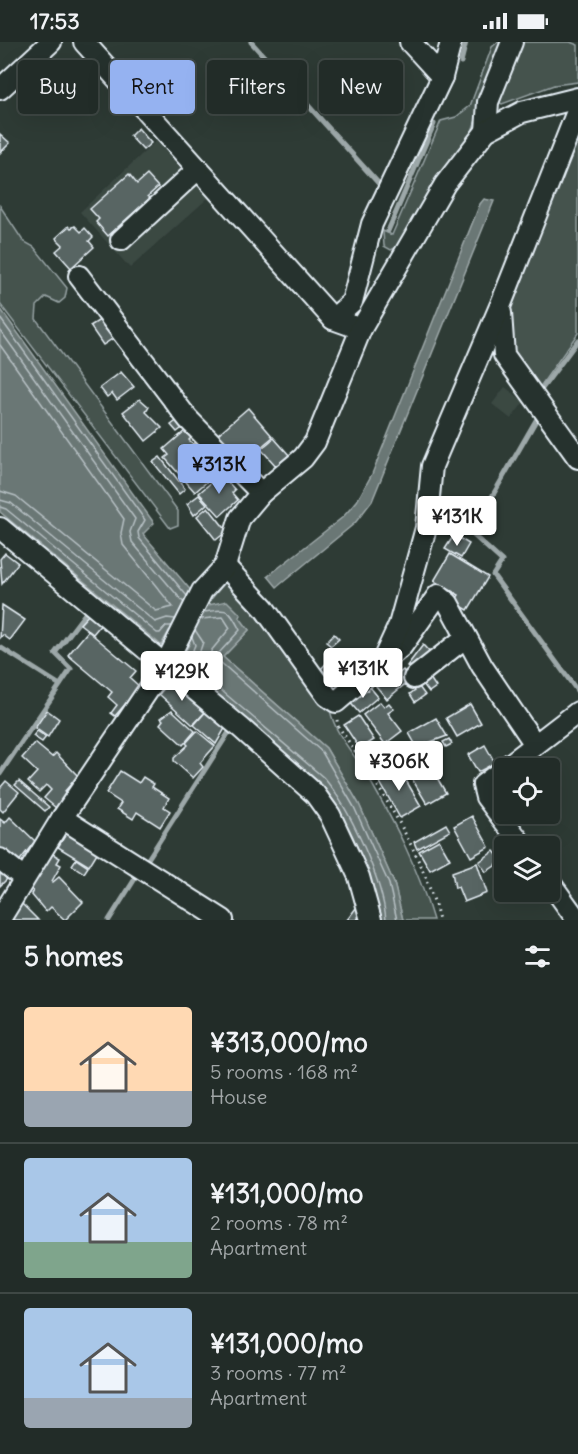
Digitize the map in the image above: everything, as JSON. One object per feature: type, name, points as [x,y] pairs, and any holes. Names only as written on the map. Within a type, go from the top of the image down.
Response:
[{"type":"street","points":[[0,89],[51,42]]},
{"type":"street","points":[[84,42],[333,319],[361,328]]},
{"type":"street","points":[[410,42],[442,77]]},
{"type":"street","points":[[333,319],[352,302],[372,224],[442,77],[452,42]]},
{"type":"street","points":[[486,131],[488,102],[513,42]]},
{"type":"street","points":[[0,919],[62,818],[165,665],[202,591],[225,566],[240,518],[261,493],[303,458],[315,442],[361,328],[391,281],[432,204],[486,131],[522,112],[578,98]]},
{"type":"street","points":[[382,663],[399,625],[426,528],[432,466],[501,304],[578,109]]},
{"type":"street","points":[[121,240],[198,169]]},
{"type":"street","points":[[79,276],[188,419],[261,493]]},
{"type":"street","points":[[501,304],[504,355],[578,458]]},
{"type":"street","points":[[0,528],[242,728],[315,794],[330,815],[359,877],[371,920]]},
{"type":"street","points":[[225,566],[264,609],[327,696],[336,702],[402,646],[438,595],[448,603],[482,666],[534,743]]},
{"type":"street","points":[[414,678],[466,637]]},
{"type":"street","points":[[516,836],[486,796],[483,785],[534,743],[578,712]]},
{"type":"street","points":[[62,818],[223,920]]},
{"type":"street","points":[[0,859],[24,878]]},
{"type":"street","points":[[560,896],[577,920]]},
{"type":"path","points":[[336,702],[338,726],[394,816],[424,876],[438,920]]},
{"type":"shaded area","points":[[498,42],[502,45],[470,137],[401,245],[391,250],[384,246],[383,231],[392,235],[441,121],[456,117],[470,106],[492,47]]},
{"type":"shaded area","points":[[519,42],[570,42],[578,45],[578,82],[554,85],[502,104],[495,99]]},
{"type":"shaded area","points":[[578,125],[578,333],[537,391],[511,357],[508,308]]},
{"type":"shaded area","points":[[156,141],[208,198],[130,268],[80,212]]},
{"type":"shaded area","points":[[0,206],[23,241],[34,247],[67,288],[65,298],[59,303],[46,297],[37,306],[36,319],[178,511],[178,525],[170,528],[0,304]]},
{"type":"shaded area","points":[[505,387],[524,402],[511,419],[492,404]]},
{"type":"shaded area","points":[[227,580],[330,710],[336,728],[368,777],[405,846],[433,920],[403,920],[394,883],[359,804],[326,748],[223,657],[249,630],[230,605],[204,607],[206,600],[212,598]]},
{"type":"water","points":[[484,199],[494,201],[372,501],[355,523],[277,587],[268,576],[343,517],[357,501],[372,474],[480,204]]},
{"type":"water","points":[[0,308],[154,523],[143,534],[204,606],[227,601],[241,615],[239,617],[249,630],[223,657],[326,748],[359,804],[394,883],[403,920],[381,920],[358,847],[340,812],[319,782],[179,662],[190,643],[169,631],[161,645],[0,512]]},
{"type":"building","points":[[138,128],[151,143],[143,150],[130,136]]},
{"type":"building","points":[[0,134],[10,143],[0,153]]},
{"type":"building","points":[[129,174],[137,184],[147,175],[158,187],[148,196],[150,198],[108,236],[96,222],[99,219],[90,209]]},
{"type":"building","points":[[69,226],[71,228],[75,226],[81,232],[85,228],[93,237],[89,241],[94,247],[71,268],[56,251],[63,245],[56,238]]},
{"type":"building","points":[[103,318],[115,337],[103,345],[90,326]]},
{"type":"building","points":[[121,372],[134,387],[117,400],[112,393],[107,397],[100,388]]},
{"type":"building","points":[[140,399],[149,407],[146,412],[162,428],[146,441],[123,412]]},
{"type":"building","points":[[248,408],[273,437],[243,462],[218,434]]},
{"type":"building","points":[[179,419],[185,426],[177,432],[171,425]]},
{"type":"building","points":[[186,430],[192,437],[189,440],[205,455],[203,457],[217,473],[195,492],[165,458],[169,455],[164,449]]},
{"type":"building","points":[[274,438],[289,455],[276,466],[261,449]]},
{"type":"building","points":[[160,457],[185,489],[179,494],[153,462]]},
{"type":"building","points":[[221,474],[235,490],[232,493],[238,500],[220,516],[199,493]]},
{"type":"building","points":[[199,495],[207,504],[194,515],[187,504]]},
{"type":"building","points":[[208,507],[227,531],[216,540],[197,516]]},
{"type":"building","points":[[454,512],[464,518],[457,530],[447,524]]},
{"type":"building","points":[[454,535],[469,544],[461,558],[445,549]]},
{"type":"building","points":[[5,553],[18,563],[2,584],[0,559]]},
{"type":"building","points":[[450,554],[488,577],[468,610],[454,602],[459,595],[434,581]]},
{"type":"building","points":[[2,605],[25,620],[10,640],[3,635],[0,638]]},
{"type":"building","points":[[90,613],[102,623],[93,634],[80,624]]},
{"type":"building","points":[[88,631],[136,671],[130,678],[140,687],[115,716],[111,713],[117,705],[108,697],[112,692],[68,655]]},
{"type":"building","points":[[334,634],[339,639],[331,646],[326,642]]},
{"type":"building","points":[[423,645],[433,656],[414,673],[407,666]]},
{"type":"building","points":[[334,655],[356,676],[343,690],[321,669]]},
{"type":"building","points":[[403,670],[410,680],[387,699],[376,686],[395,671],[398,674]]},
{"type":"building","points":[[428,675],[436,687],[429,692],[420,680]]},
{"type":"building","points":[[172,680],[206,711],[193,725],[159,694]]},
{"type":"building","points":[[370,687],[378,697],[359,713],[348,700],[363,688],[365,690]]},
{"type":"building","points":[[419,687],[425,695],[415,702],[410,694]]},
{"type":"building","points":[[380,702],[384,707],[389,703],[394,709],[388,713],[402,731],[385,744],[363,715]]},
{"type":"building","points":[[470,704],[481,723],[457,737],[446,718]]},
{"type":"building","points":[[209,708],[227,725],[216,744],[194,725]]},
{"type":"building","points":[[47,710],[59,719],[48,737],[35,728]]},
{"type":"building","points":[[172,710],[195,731],[183,745],[160,724],[163,720],[161,718]]},
{"type":"building","points":[[358,716],[374,740],[360,749],[344,725]]},
{"type":"building","points":[[436,718],[447,736],[417,747],[409,733]]},
{"type":"building","points":[[37,731],[46,737],[42,742],[33,736]]},
{"type":"building","points":[[197,731],[215,746],[200,763],[203,767],[193,778],[174,761],[174,758],[188,745],[186,743]]},
{"type":"building","points":[[449,739],[452,744],[446,747],[443,742]]},
{"type":"building","points":[[35,743],[52,757],[56,753],[78,776],[65,791],[67,793],[56,808],[44,798],[51,790],[46,785],[39,792],[28,782],[37,772],[22,758]]},
{"type":"building","points":[[485,745],[494,764],[478,772],[468,755]]},
{"type":"building","points":[[422,748],[431,762],[410,774],[401,760]]},
{"type":"building","points":[[434,764],[440,774],[436,776],[446,793],[427,804],[411,777]]},
{"type":"building","points":[[397,765],[421,806],[400,818],[377,777]]},
{"type":"building","points":[[120,771],[139,783],[143,777],[154,784],[152,787],[169,798],[164,807],[170,811],[160,827],[137,812],[133,819],[117,809],[121,803],[106,793]]},
{"type":"building","points":[[6,781],[19,792],[3,812],[0,809],[0,788]]},
{"type":"building","points":[[19,781],[49,807],[45,811],[15,785]]},
{"type":"building","points":[[472,816],[489,847],[471,857],[454,826]]},
{"type":"building","points":[[10,817],[35,841],[18,863],[0,849],[0,819],[5,823]]},
{"type":"building","points":[[446,824],[450,831],[417,849],[414,842]]},
{"type":"building","points":[[69,829],[100,848],[89,866],[58,847]]},
{"type":"building","points":[[439,840],[450,859],[430,870],[419,851]]},
{"type":"building","points":[[494,851],[494,866],[486,872],[479,862]]},
{"type":"building","points":[[51,853],[60,858],[57,863],[61,865],[52,881],[59,877],[83,902],[65,920],[51,907],[46,912],[31,894],[33,891],[29,887]]},
{"type":"building","points":[[76,859],[88,867],[84,873],[72,865]]},
{"type":"building","points":[[477,863],[487,893],[464,902],[458,887],[455,888],[452,872]]},
{"type":"building","points":[[0,872],[7,879],[0,886]]},
{"type":"building","points":[[21,903],[38,920],[11,920]]},
{"type":"building","points":[[356,908],[362,912],[357,920],[347,920]]},
{"type":"waterway","points":[[251,42],[380,185]]},
{"type":"waterway","points":[[461,62],[466,42]]},
{"type":"waterway","points":[[388,231],[434,124]]},
{"type":"waterway","points":[[541,390],[578,340]]},
{"type":"waterway","points":[[539,415],[471,533],[502,561],[493,575],[578,692]]},
{"type":"waterway","points":[[0,774],[71,669],[55,653],[87,611]]},
{"type":"waterway","points":[[0,647],[60,685]]},
{"type":"waterway","points":[[146,862],[231,729]]},
{"type":"waterway","points":[[109,920],[138,874]]}]
